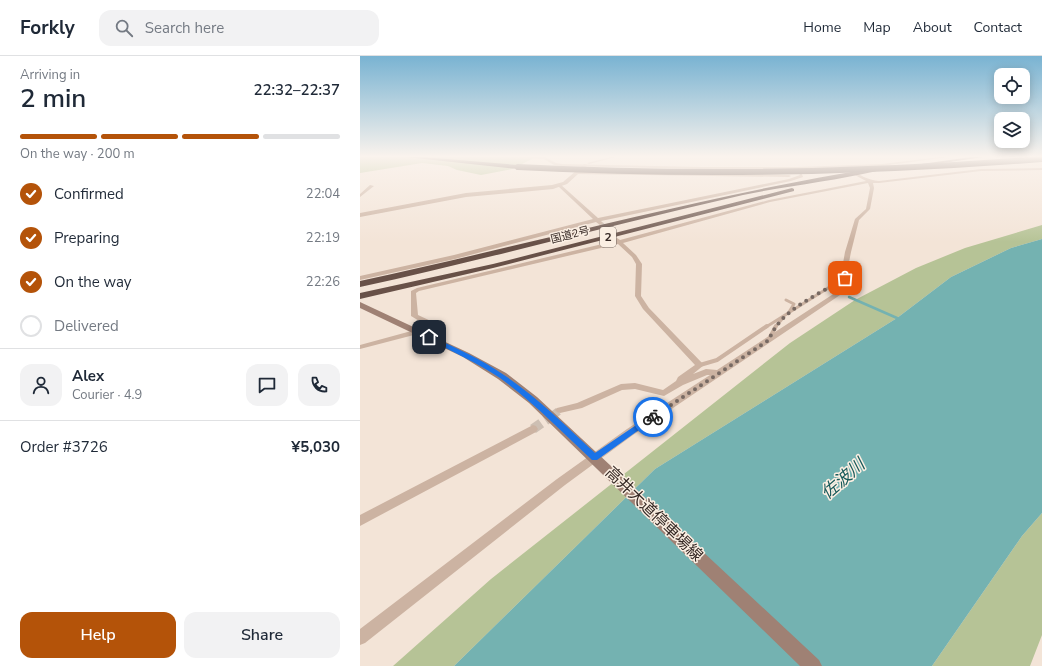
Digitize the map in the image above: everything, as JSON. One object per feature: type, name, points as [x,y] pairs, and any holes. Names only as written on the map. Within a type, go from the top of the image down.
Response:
[{"type":"highway","name":"国道2号","points":[[360,284],[445,266],[696,204],[783,185]]},
{"type":"highway","name":"国道2号","points":[[360,296],[561,249],[809,185]]},
{"type":"main road","name":"高井大道停車場線","points":[[360,306],[466,355],[502,376],[533,400],[813,666]]},
{"type":"street","points":[[360,215],[466,196],[556,185]]},
{"type":"street","points":[[560,185],[599,222]]},
{"type":"street","points":[[360,278],[455,257],[599,222],[765,185]]},
{"type":"street","points":[[360,347],[430,328],[430,324],[415,316],[413,292],[417,290],[618,241],[769,201],[847,185]]},
{"type":"street","points":[[360,638],[488,536],[719,373],[841,292],[845,278],[848,252],[857,219],[868,209],[871,185]]},
{"type":"street","points":[[360,196],[372,186]]},
{"type":"street","points":[[618,241],[634,256],[639,264],[638,296],[646,308],[700,365],[681,379],[680,383]]},
{"type":"street","points":[[560,410],[579,406],[621,387],[635,386],[664,393],[680,383],[706,372],[719,373]]},
{"type":"street","points":[[360,521],[533,429]]},
{"type":"lane","points":[[700,365],[717,360],[789,312],[845,278]]},
{"type":"lane","points":[[769,340],[772,331],[794,304],[786,300]]},
{"type":"green space","points":[[1042,225],[1042,239],[1011,248],[951,277],[897,318],[655,469],[454,666],[393,666],[491,579],[790,343],[855,300],[916,268],[965,248]]},
{"type":"green space","points":[[1042,513],[1042,635],[1030,666],[932,666],[1022,536]]},
{"type":"water","name":"佐波川","points":[[1042,239],[1042,513],[1022,536],[932,666],[454,666],[655,469],[897,318],[951,277],[1011,248]]},
{"type":"waterway","points":[[849,297],[897,318]]},
{"type":"tunnel","points":[[601,224],[616,239]]},
{"type":"tunnel","points":[[552,416],[560,410]]},
{"type":"tunnel","points":[[533,429],[553,415]]},
{"type":"way so far","points":[[653,417],[769,340],[772,331],[789,312],[845,278]]},
{"type":"route","points":[[429,337],[466,355],[502,376],[533,400],[595,458],[653,417]]}]
